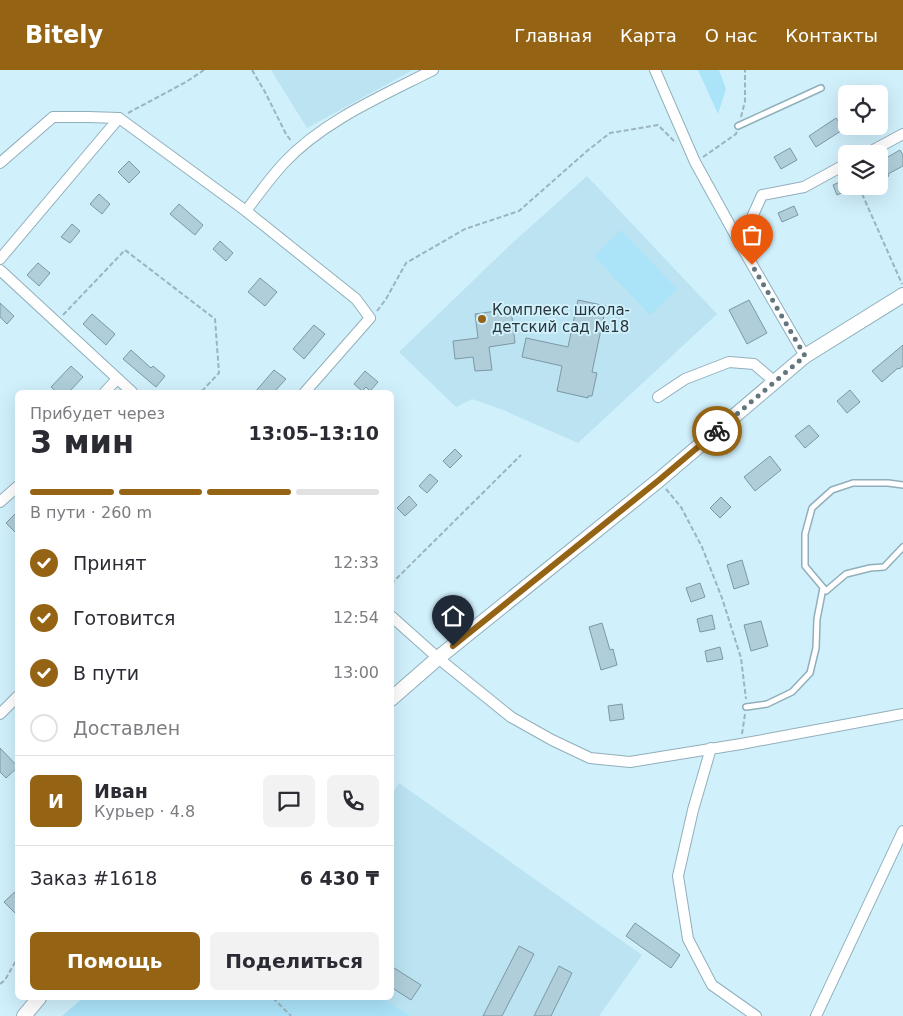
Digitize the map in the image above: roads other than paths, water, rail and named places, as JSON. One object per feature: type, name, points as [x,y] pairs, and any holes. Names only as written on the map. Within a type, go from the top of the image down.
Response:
[{"type":"street","points":[[246,211],[284,162],[314,136],[354,111],[433,70]]},
{"type":"street","points":[[655,70],[695,162],[805,356]]},
{"type":"street","points":[[0,164],[53,117],[119,118],[246,211],[356,299],[370,318],[308,390]]},
{"type":"street","points":[[0,259],[119,118]]},
{"type":"street","points":[[883,145],[903,134]]},
{"type":"street","points":[[740,244],[762,195],[804,187],[838,168]]},
{"type":"street","points":[[0,270],[130,390]]},
{"type":"street","points":[[394,696],[438,658],[659,480],[805,356],[902,294]]},
{"type":"street","points":[[658,397],[685,379],[729,362],[754,364],[775,382]]},
{"type":"street","points":[[107,390],[117,379]]},
{"type":"street","points":[[0,502],[15,489]]},
{"type":"street","points":[[394,619],[438,658],[511,717],[552,740],[590,758],[630,762],[903,714]]},
{"type":"street","points":[[0,714],[15,699]]},
{"type":"street","points":[[711,748],[693,810],[678,876],[688,938],[712,984],[756,1016]]},
{"type":"street","points":[[816,1016],[903,831]]},
{"type":"street","points":[[24,1016],[37,1000]]},
{"type":"lane","points":[[738,126],[821,88]]},
{"type":"lane","points":[[903,485],[854,483],[832,490],[812,508],[805,534],[805,566],[826,591],[846,574],[870,568],[884,567],[903,547]]},
{"type":"lane","points":[[746,707],[767,704],[792,692],[810,673],[816,648],[817,619],[823,588]]},
{"type":"place","name":"Комплекс школа- детский сад №18","points":[[482,319]]}]
